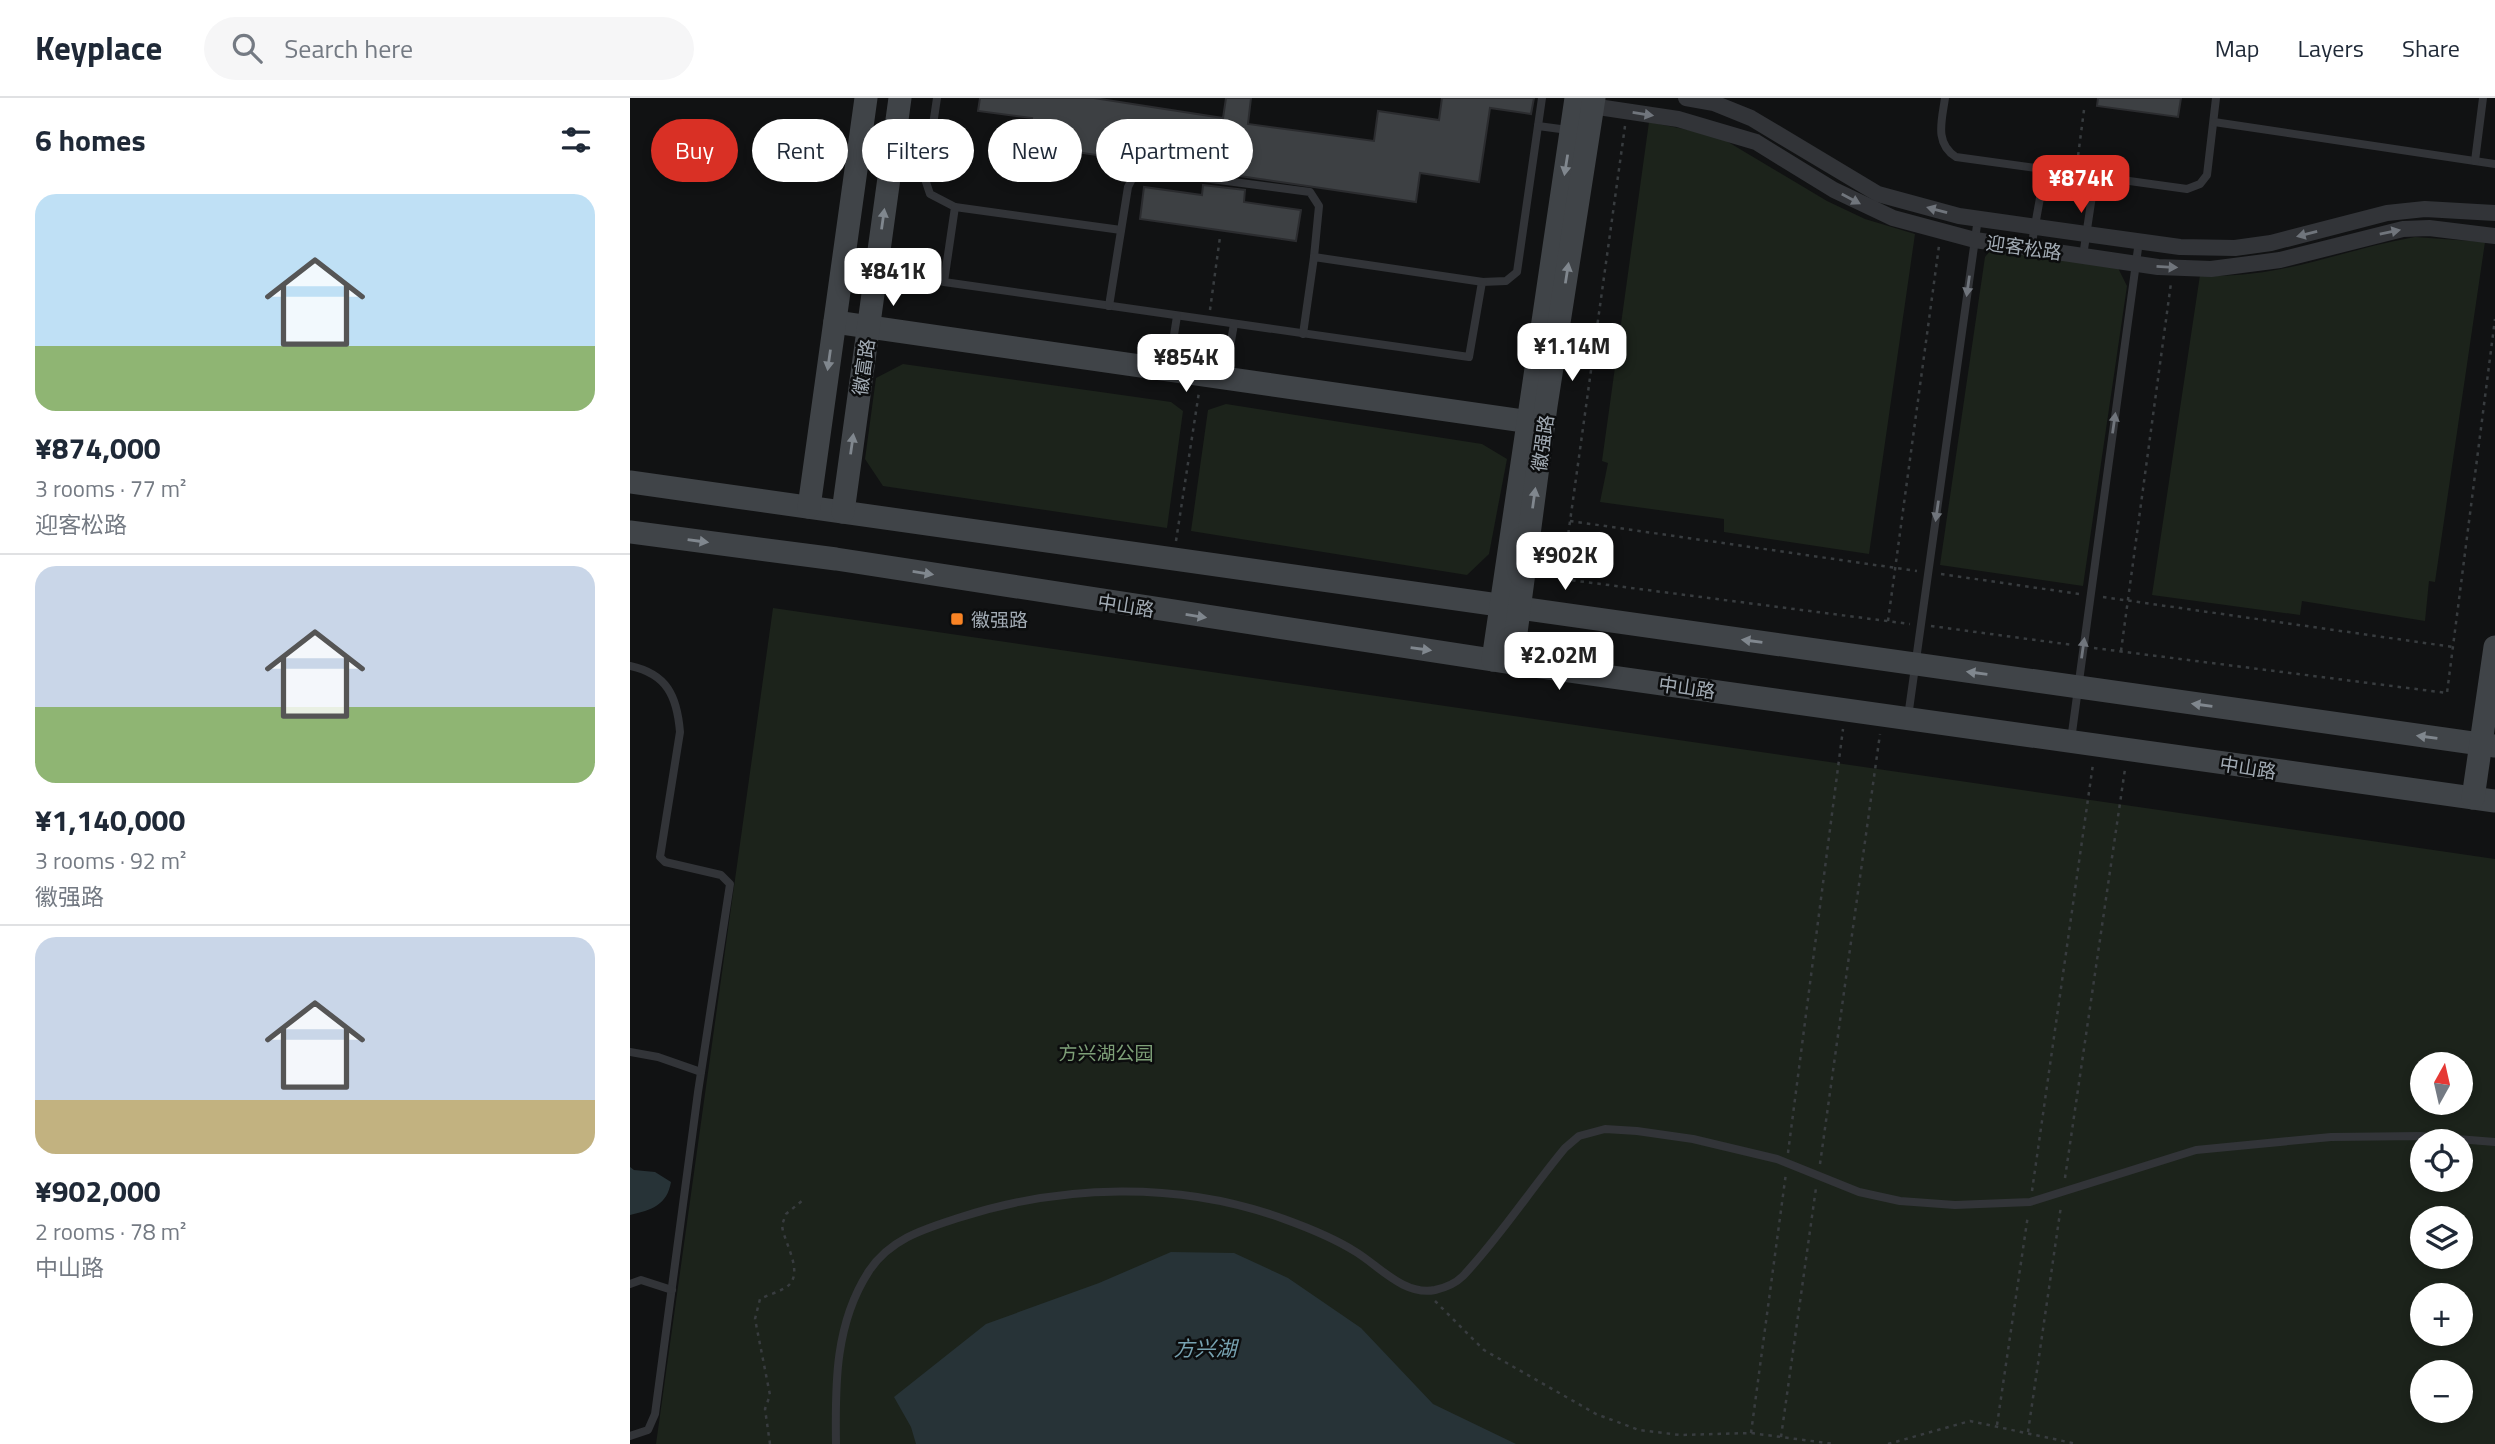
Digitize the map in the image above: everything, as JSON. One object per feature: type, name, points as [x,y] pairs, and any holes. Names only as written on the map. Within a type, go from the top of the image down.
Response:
[{"type":"main road","name":"徽富路","points":[[808,507],[866,98]]},
{"type":"main road","name":"徽富路","points":[[843,512],[900,98]]},
{"type":"main road","name":"徽强路","points":[[1502,661],[1584,101]]},
{"type":"main road","points":[[835,322],[1535,423]]},
{"type":"main road","points":[[630,482],[2491,743]]},
{"type":"main road","name":"中山路","points":[[630,532],[836,559],[1502,661],[2485,800]]},
{"type":"main road","points":[[2485,800],[2491,743],[2495,647]]},
{"type":"street","name":"迎客松路","points":[[1686,98],[1714,103],[1751,118],[1878,194],[1978,218],[2086,234],[2180,247],[2235,248],[2271,243],[2387,213],[2425,209],[2495,213]]},
{"type":"street","name":"迎客松路","points":[[1584,101],[1678,120],[1756,142],[1863,206],[1941,232],[1975,240],[2136,263],[2211,269],[2280,260],[2403,229],[2429,228],[2495,236]]},
{"type":"lane","points":[[937,98],[925,179],[930,194],[955,207],[1121,230]]},
{"type":"lane","points":[[1314,257],[1483,282],[1506,281],[1517,272],[1542,98]]},
{"type":"lane","points":[[1945,98],[1940,138],[1952,154],[1962,158],[2187,189],[2196,186],[2207,175],[2216,98]]},
{"type":"lane","points":[[2475,161],[2483,98]]},
{"type":"lane","points":[[2214,122],[2495,164]]},
{"type":"lane","points":[[1538,126],[1580,132]]},
{"type":"lane","points":[[1109,306],[1129,182],[1142,170],[1310,192],[1319,206],[1303,334]]},
{"type":"lane","points":[[2031,248],[2045,170]]},
{"type":"lane","points":[[2083,256],[2095,176]]},
{"type":"lane","points":[[955,207],[944,282],[1469,358],[1483,282]]},
{"type":"lane","points":[[1908,717],[1978,218]]},
{"type":"lane","points":[[2071,740],[2139,241]]},
{"type":"lane","points":[[1169,370],[1177,316]]},
{"type":"lane","points":[[1225,378],[1234,324]]},
{"type":"lane","points":[[630,666],[648,671],[663,681],[673,697],[679,718],[680,732],[660,857],[665,862],[721,875],[730,884],[653,1421],[643,1433],[630,1436]]},
{"type":"lane","points":[[630,1052],[658,1057],[701,1072]]},
{"type":"lane","points":[[836,1444],[836,1368],[840,1342],[854,1299],[870,1269],[899,1241],[918,1231],[998,1205],[1056,1195],[1149,1191],[1241,1205],[1324,1235],[1356,1251],[1400,1283],[1433,1291],[1461,1278],[1565,1148],[1579,1136],[1605,1129],[1637,1130],[1693,1139],[1787,1163],[1860,1192],[1900,1201],[1955,1205],[2030,1202],[2196,1150],[2331,1137],[2420,1136],[2495,1142]]},
{"type":"lane","points":[[630,1284],[641,1280],[672,1290]]},
{"type":"path","points":[[2075,174],[2084,110]]},
{"type":"path","points":[[1627,111],[1562,579],[2447,693],[2495,319]]},
{"type":"path","points":[[1888,621],[1941,232]]},
{"type":"path","points":[[1208,320],[1220,237]]},
{"type":"path","points":[[2121,651],[2173,267]]},
{"type":"path","points":[[1173,559],[1202,374]]},
{"type":"path","points":[[1570,521],[2453,647]]},
{"type":"path","points":[[1751,1433],[1846,708]]},
{"type":"path","points":[[1781,1437],[1883,714]]},
{"type":"path","points":[[1997,1425],[2096,744]]},
{"type":"path","points":[[2028,1432],[2128,749]]},
{"type":"path","points":[[770,1444],[765,1409],[770,1395],[755,1319],[760,1299],[787,1287],[792,1280],[794,1258],[782,1225],[786,1214],[803,1200]]},
{"type":"path","points":[[1423,1290],[1484,1350],[1596,1414],[1639,1430],[1660,1434],[1751,1433],[1834,1444]]},
{"type":"path","points":[[1888,1444],[1970,1421],[2077,1444]]},
{"type":"green space","points":[[1649,122],[1718,136],[1827,201],[1865,219],[1915,234],[1869,554],[1724,532],[1724,519],[1600,502],[1608,463],[1602,461]]},
{"type":"green space","points":[[2415,237],[2485,242],[2435,582],[2429,581],[2425,621],[2302,601],[2300,615],[2152,595],[2200,275],[2228,276],[2282,269]]},
{"type":"green space","points":[[1999,250],[2118,268],[2127,286],[2083,586],[1940,565],[1985,257],[1990,251]]},
{"type":"green space","points":[[903,364],[1171,402],[1183,411],[1167,528],[883,486],[865,459],[876,378]]},
{"type":"green space","points":[[1226,404],[1482,444],[1507,459],[1489,554],[1467,575],[1191,531],[1208,410]]},
{"type":"green space","name":"方兴湖公园","points":[[773,608],[2495,859],[2495,1444],[656,1444]]},
{"type":"water","points":[[630,1167],[634,1170],[655,1172],[671,1182],[662,1201],[645,1211],[630,1215]]},
{"type":"water","name":"方兴湖","points":[[1171,1252],[1234,1253],[1288,1278],[1361,1328],[1433,1404],[1516,1444],[916,1444],[911,1427],[894,1397],[986,1324],[1099,1283]]},
{"type":"building","points":[[980,98],[1094,98],[1223,118],[1226,98],[1251,98],[1249,119],[1096,119],[1096,155],[1082,153],[1082,119],[1032,119],[978,111]]},
{"type":"building","points":[[1442,98],[1534,98],[1531,114],[1490,108],[1479,182],[1420,173],[1416,202],[1253,178],[1253,125],[1374,141],[1378,111],[1439,120]]},
{"type":"building","points":[[2098,98],[2181,98],[2178,117],[2097,106]]},
{"type":"building","points":[[1203,185],[1245,190],[1244,202],[1301,210],[1296,241],[1140,219],[1144,187],[1202,195]]},
{"type":"place","name":"徽强路","points":[[957,619]]}]
